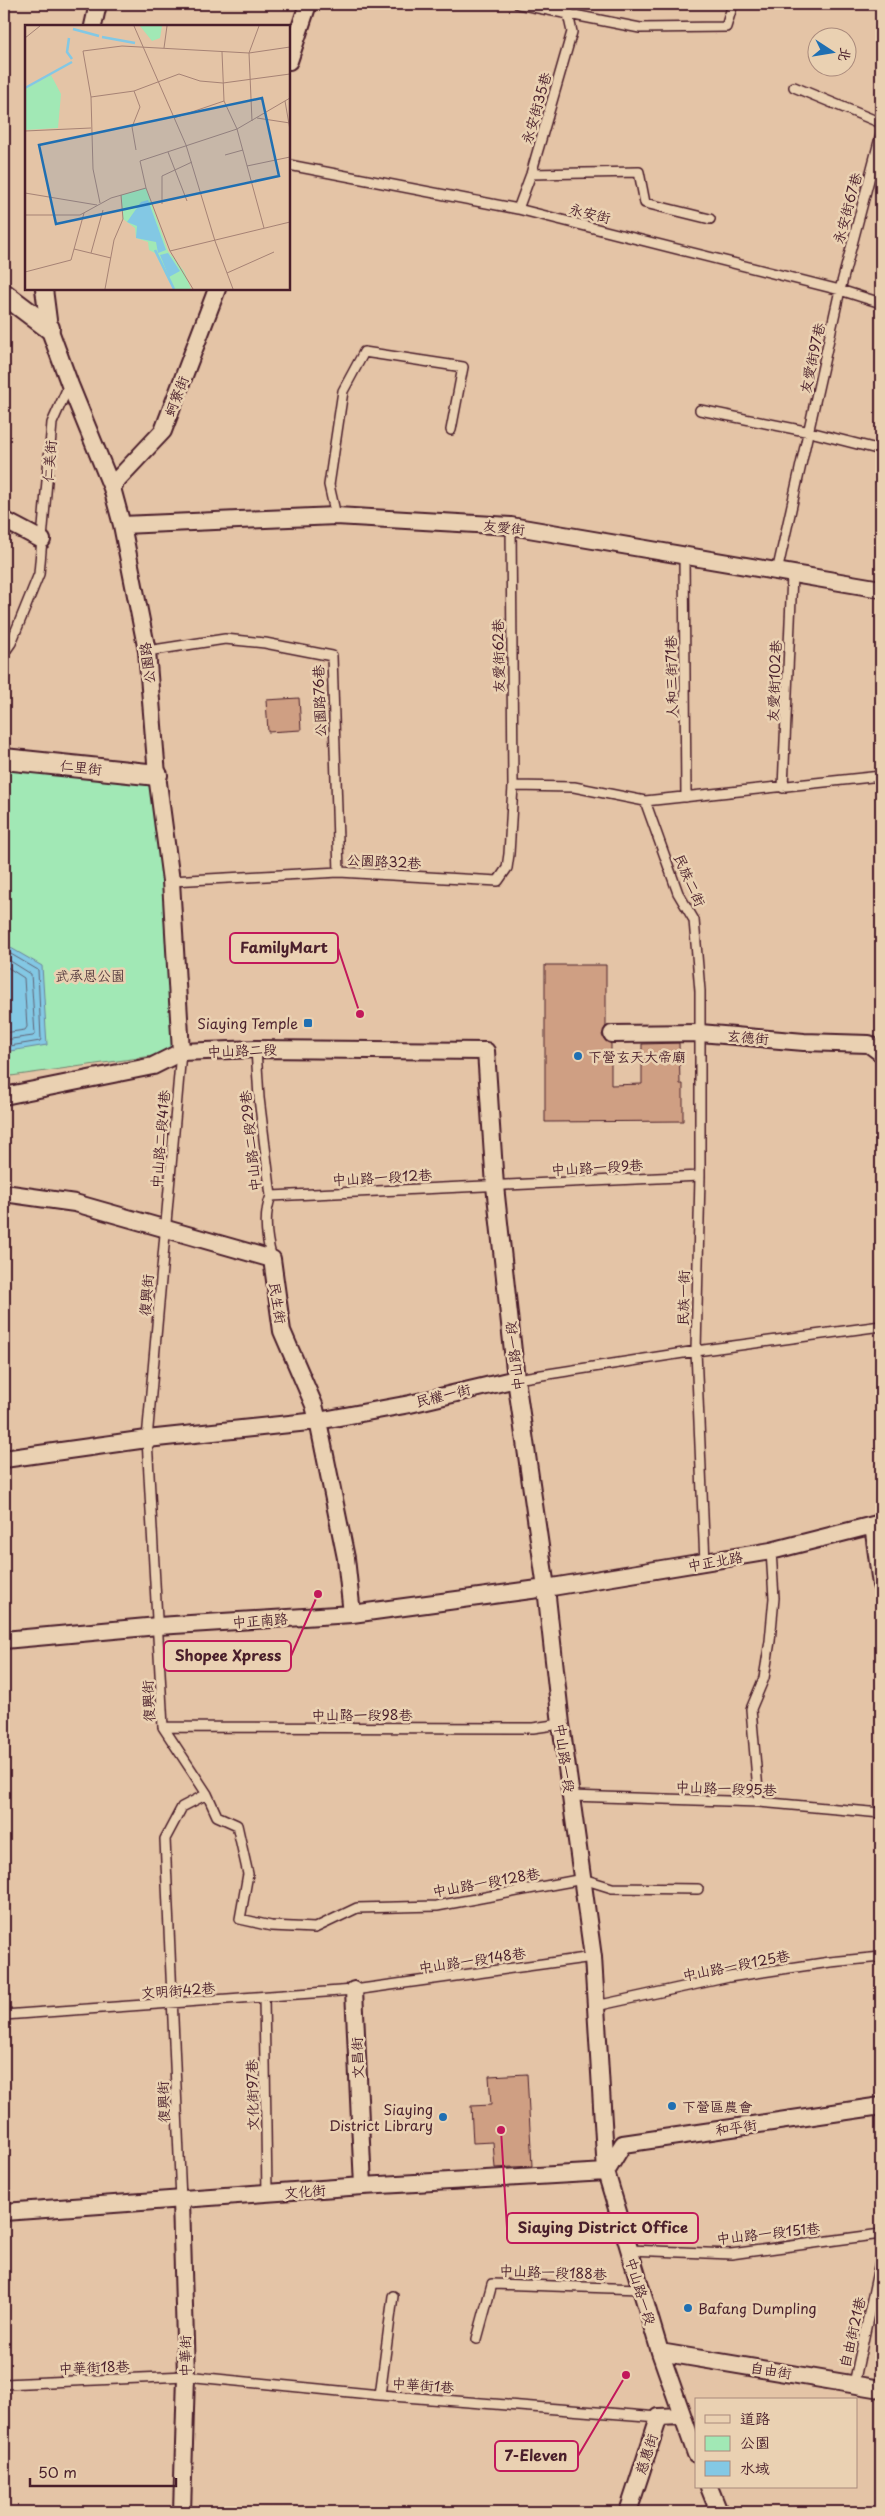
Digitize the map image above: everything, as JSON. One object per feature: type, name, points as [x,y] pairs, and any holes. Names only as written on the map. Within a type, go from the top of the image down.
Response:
[{"type":"street","points":[[93,25],[98,4]]},
{"type":"street","points":[[290,58],[308,4]]},
{"type":"street","name":"公園路","points":[[44,290],[49,328],[112,488],[122,525],[147,650],[157,775],[171,881],[181,1052]]},
{"type":"street","name":"蚵寮街","points":[[112,488],[116,481],[163,431],[217,290]]},
{"type":"street","points":[[4,294],[49,328]]},
{"type":"street","name":"友愛街","points":[[122,525],[336,516],[511,526],[881,589]]},
{"type":"street","points":[[4,520],[42,540]]},
{"type":"street","name":"仁里街","points":[[4,759],[157,775]]},
{"type":"street","name":"玄德街","points":[[612,1034],[700,1033],[804,1042],[869,1044],[881,1053]]},
{"type":"street","name":"中山路二段","points":[[4,1096],[153,1066],[181,1052],[256,1049],[486,1050]]},
{"type":"street","name":"中山路一段","points":[[486,1050],[495,1186],[516,1379],[546,1588],[570,1796],[593,1957],[606,2172],[660,2352],[695,2451]]},
{"type":"street","points":[[4,1193],[75,1203],[272,1259]]},
{"type":"street","name":"民生街","points":[[272,1259],[282,1331],[314,1405],[318,1421],[346,1558],[352,1614]]},
{"type":"street","name":"民權一街","points":[[4,1459],[147,1439],[318,1421],[410,1404],[516,1379]]},
{"type":"street","points":[[877,1524],[881,1585]]},
{"type":"street","name":"中正北路","points":[[546,1588],[771,1551],[877,1524]]},
{"type":"street","name":"中正南路","points":[[4,1640],[158,1626],[352,1614],[546,1588]]},
{"type":"street","name":"文昌街","points":[[354,1990],[363,2186]]},
{"type":"street","name":"和平街","points":[[606,2172],[622,2144],[881,2106]]},
{"type":"street","name":"文化街","points":[[4,2212],[363,2186],[606,2172]]},
{"type":"street","name":"中華街","points":[[180,2200],[186,2376],[182,2512]]},
{"type":"street","name":"自由街","points":[[660,2352],[881,2389]]},
{"type":"street","name":"慈惠街","points":[[628,2512],[658,2417],[681,2416]]},
{"type":"street","points":[[709,2488],[719,2512]]},
{"type":"lane","points":[[518,4],[640,28],[726,28],[733,4]]},
{"type":"lane","name":"永安街35巷","points":[[518,209],[531,174],[572,32],[568,14],[570,4]]},
{"type":"lane","points":[[794,87],[881,123]]},
{"type":"lane","name":"永安街67巷","points":[[840,290],[881,134]]},
{"type":"lane","name":"永安街","points":[[290,165],[518,209],[840,290],[881,303]]},
{"type":"lane","points":[[531,174],[639,172],[645,204],[710,219]]},
{"type":"lane","name":"友愛街97巷","points":[[785,573],[810,432],[840,290]]},
{"type":"lane","points":[[336,516],[329,485],[343,392],[364,352],[463,367],[451,430]]},
{"type":"lane","name":"仁美街","points":[[4,653],[11,643],[39,574],[52,423],[70,385]]},
{"type":"lane","points":[[700,410],[810,432],[881,450]]},
{"type":"lane","name":"友愛街62巷","points":[[511,526],[513,786]]},
{"type":"lane","name":"人和三街71巷","points":[[684,556],[686,797]]},
{"type":"lane","name":"友愛街102巷","points":[[783,788],[785,573]]},
{"type":"lane","name":"公園路76巷","points":[[147,650],[225,639],[265,643],[332,656],[339,872]]},
{"type":"lane","points":[[513,786],[574,787],[645,801],[783,788],[881,776]]},
{"type":"lane","name":"公園路32巷","points":[[171,881],[339,872],[498,881],[507,868],[513,786]]},
{"type":"lane","name":"民族二街","points":[[645,801],[678,893],[694,920],[700,991],[700,1033]]},
{"type":"lane","name":"民族一街","points":[[700,1033],[700,1176],[696,1350],[705,1563]]},
{"type":"lane","name":"中山路二段29巷","points":[[256,1049],[259,1098],[271,1196],[265,1210],[268,1244],[272,1259]]},
{"type":"lane","name":"中山路二段41巷","points":[[166,1229],[181,1052]]},
{"type":"lane","name":"中山路一段9巷","points":[[495,1186],[700,1176]]},
{"type":"lane","name":"中山路一段12巷","points":[[271,1196],[495,1186]]},
{"type":"lane","name":"復興街","points":[[166,1229],[147,1439],[163,1727],[207,1794],[182,1807],[165,1839],[174,2004],[180,2200]]},
{"type":"lane","name":"民權一街","points":[[516,1379],[696,1350],[881,1326]]},
{"type":"lane","points":[[759,1802],[752,1709],[764,1678],[770,1641],[774,1598],[771,1551]]},
{"type":"lane","name":"中山路一段98巷","points":[[163,1727],[533,1728],[561,1724]]},
{"type":"lane","name":"中山路一段128巷","points":[[207,1794],[217,1816],[237,1825],[248,1874],[240,1919],[271,1926],[316,1928],[356,1908],[437,1906],[583,1879]]},
{"type":"lane","name":"中山路一段95巷","points":[[570,1796],[759,1802],[881,1813]]},
{"type":"lane","points":[[583,1879],[612,1888],[698,1889]]},
{"type":"lane","name":"中山路一段148巷","points":[[354,1990],[593,1957]]},
{"type":"lane","name":"中山路一段125巷","points":[[596,2006],[729,1977],[830,1962],[881,1957]]},
{"type":"lane","name":"文明街42巷","points":[[4,2014],[174,2004],[354,1990]]},
{"type":"lane","name":"文化街97巷","points":[[264,1997],[267,2193]]},
{"type":"lane","name":"中山路一段151巷","points":[[628,2250],[731,2254],[881,2234]]},
{"type":"lane","name":"自由街21巷","points":[[854,2384],[881,2257]]},
{"type":"lane","name":"中山路一段188巷","points":[[477,2339],[492,2284],[640,2289]]},
{"type":"lane","points":[[380,2395],[393,2296]]},
{"type":"lane","name":"中華街18巷","points":[[4,2384],[186,2376]]},
{"type":"lane","name":"中華街1巷","points":[[186,2376],[380,2395],[658,2417]]},
{"type":"green space","name":"武承恩公園","points":[[4,759],[157,775],[181,1052],[4,1077]]},
{"type":"water","points":[[4,944],[42,966],[47,1045],[4,1052]]},
{"type":"building","points":[[299,698],[301,730],[268,732],[266,700]]},
{"type":"building","name":"下營玄天大帝廟","points":[[545,965],[606,965],[606,1026],[602,1035],[611,1044],[611,1085],[642,1084],[642,1044],[679,1043],[680,1084],[683,1084],[683,1121],[545,1122]]},
{"type":"building","points":[[527,2074],[532,2166],[495,2168],[493,2142],[473,2143],[471,2106],[491,2105],[489,2076]]},
{"type":"place","name":"FamilyMart","points":[[360,1014]]},
{"type":"place","name":"Siaying Temple","points":[[308,1023]]},
{"type":"place","name":"下營玄天大帝廟","points":[[578,1056]]},
{"type":"place","name":"Shopee Xpress","points":[[318,1594]]},
{"type":"place","name":"下營區農會","points":[[672,2106]]},
{"type":"place","name":"Siaying District Library","points":[[443,2117]]},
{"type":"place","name":"Siaying District Office","points":[[501,2130]]},
{"type":"place","name":"Bafang Dumpling","points":[[688,2308]]},
{"type":"place","name":"7-Eleven","points":[[626,2375]]}]
